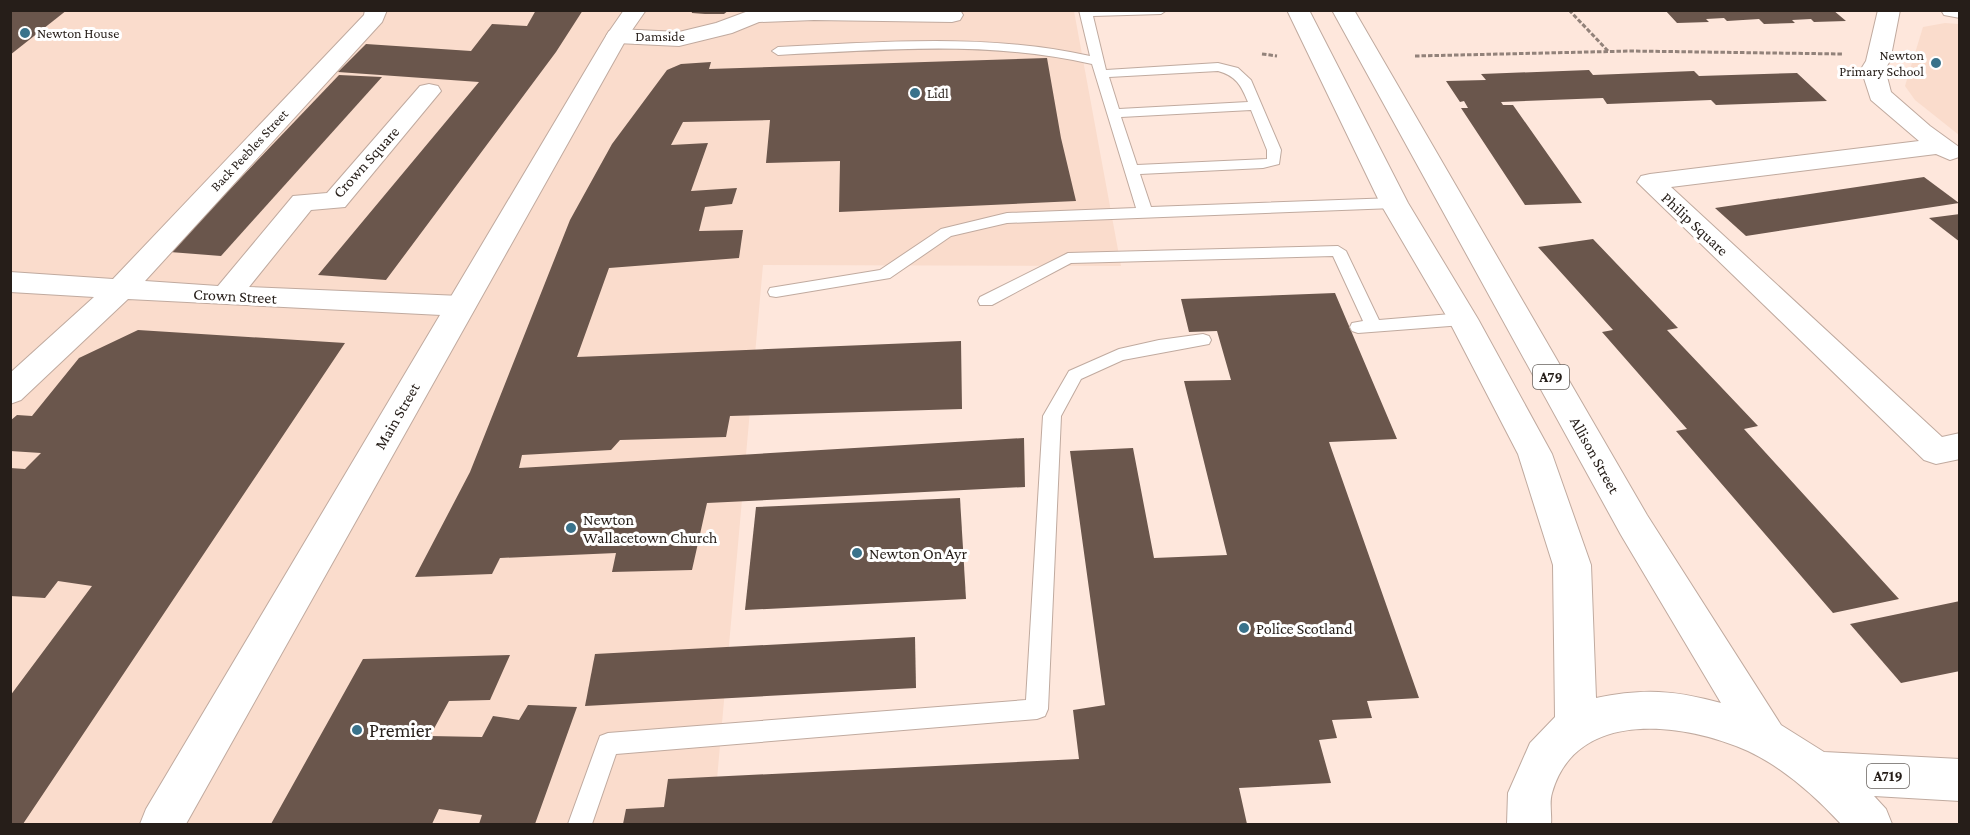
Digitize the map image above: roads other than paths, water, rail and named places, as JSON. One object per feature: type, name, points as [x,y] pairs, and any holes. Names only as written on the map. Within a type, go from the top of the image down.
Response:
[{"type":"street","name":"Back Peebles Street","points":[[10,393],[120,290],[374,17],[376,10]]},
{"type":"street","points":[[1298,10],[1394,203],[1463,319],[1535,454],[1572,565],[1576,726]]},
{"type":"street","name":"Allison Street","points":[[1343,10],[1634,525],[1766,739]]},
{"type":"street","points":[[1890,10],[1878,61],[1873,69],[1880,95],[1921,132],[1950,152]]},
{"type":"street","points":[[1952,10],[1959,12]]},
{"type":"street","name":"Damside","points":[[626,23],[679,39],[724,28],[758,13],[952,15]]},
{"type":"street","name":"Main Street","points":[[162,825],[626,23]]},
{"type":"street","name":"Crown Square","points":[[225,296],[303,202],[334,201],[429,91]]},
{"type":"street","name":"Philip Square","points":[[1950,152],[1650,182],[1936,451],[1959,446]]},
{"type":"street","name":"Crown Street","points":[[10,282],[225,296],[461,306]]},
{"type":"street","name":"A79","points":[[1529,825],[1530,794],[1546,754],[1576,726],[1615,711],[1661,708],[1713,717],[1766,739],[1817,772],[1856,808],[1870,825]]},
{"type":"street","name":"A719","points":[[1817,772],[1959,780]]},
{"type":"lane","points":[[1145,212],[1100,68],[1086,12],[1161,10]]},
{"type":"lane","points":[[778,51],[977,44],[1070,54],[1100,68],[1218,67],[1233,71],[1245,80],[1274,150],[1274,161],[1263,164],[1132,170]]},
{"type":"lane","points":[[1114,113],[1255,106]]},
{"type":"lane","points":[[776,292],[884,274],[946,232],[1007,218],[1394,203]]},
{"type":"lane","points":[[986,302],[1068,258],[1338,250],[1366,327],[1463,319]]},
{"type":"lane","points":[[580,825],[608,744],[1037,709],[1052,416],[1075,375],[1119,355],[1203,340]]},
{"type":"place","name":"Newton House","points":[[25,33]]},
{"type":"place","name":"Newton Primary School","points":[[1936,63]]},
{"type":"place","name":"Lidl","points":[[915,93]]},
{"type":"place","name":"Newton Wallacetown Church","points":[[571,528]]},
{"type":"place","name":"Newton On Ayr","points":[[857,553]]},
{"type":"place","name":"Police Scotland","points":[[1244,628]]},
{"type":"place","name":"Premier","points":[[357,730]]}]
